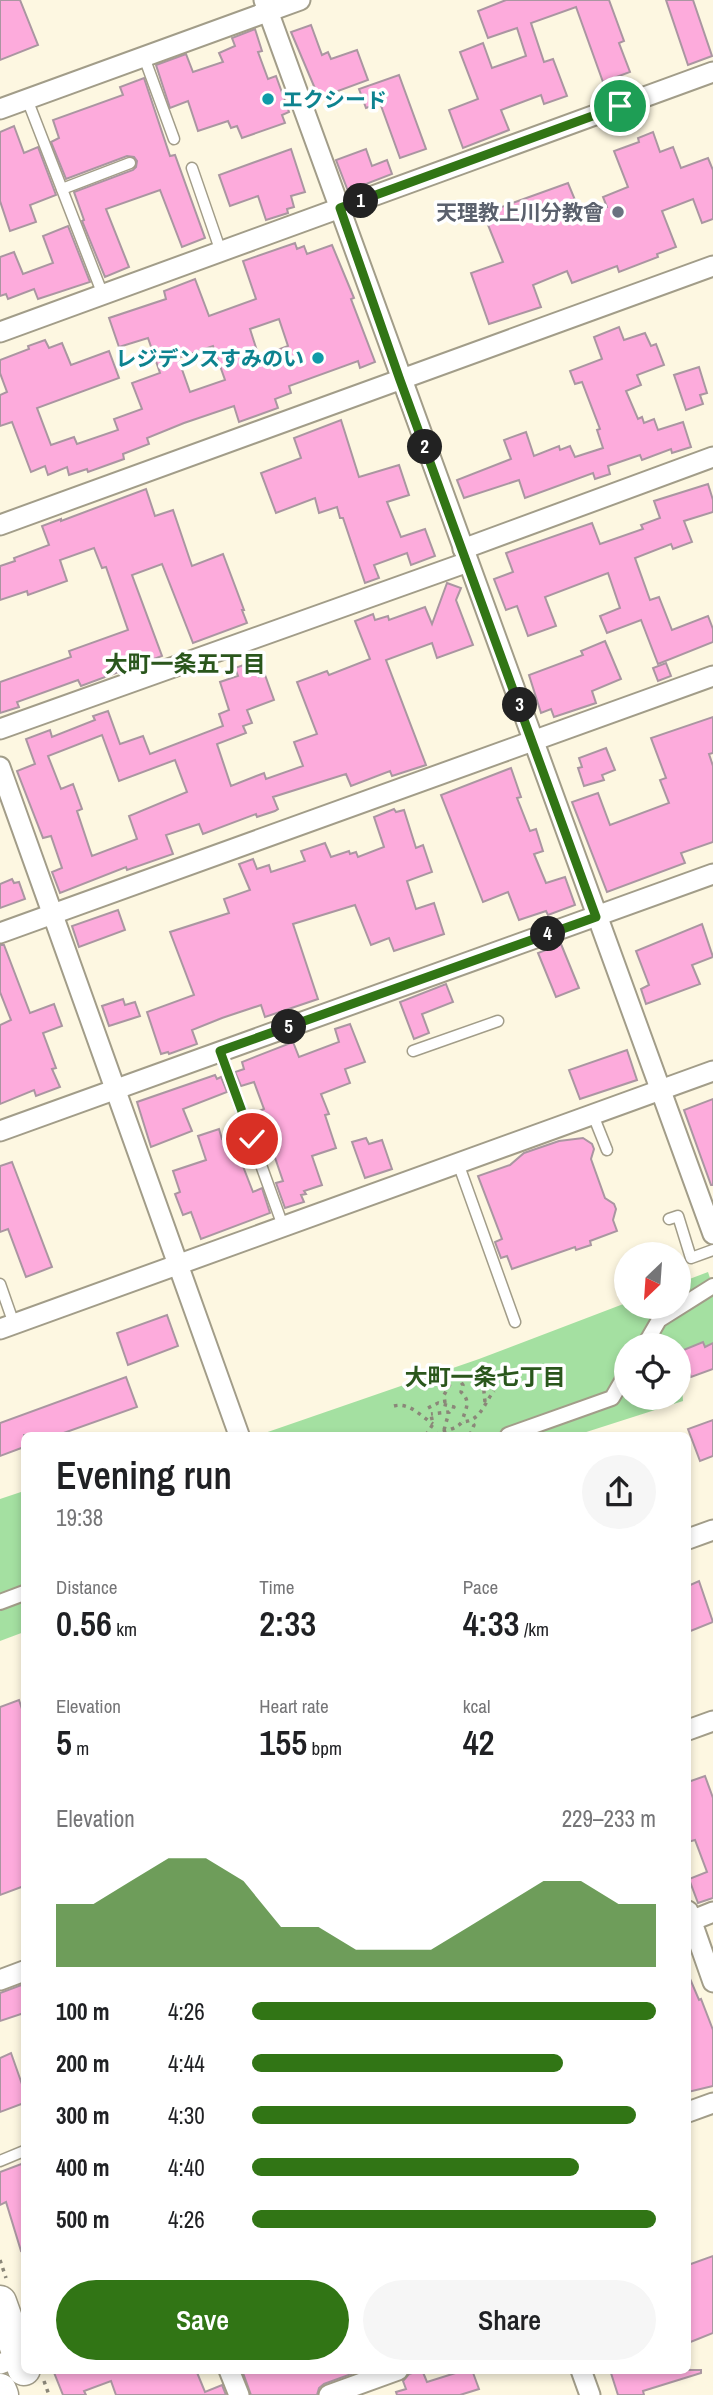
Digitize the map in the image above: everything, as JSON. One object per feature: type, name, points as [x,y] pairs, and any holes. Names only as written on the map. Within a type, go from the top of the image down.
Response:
[{"type":"main road","points":[[0,2302],[19,2363]]},
{"type":"main road","points":[[24,2374],[34,2395]]},
{"type":"main road","points":[[0,2390],[2,2395]]},
{"type":"street","points":[[0,109],[144,57],[266,6],[300,0]]},
{"type":"street","points":[[266,6],[713,1234]]},
{"type":"street","points":[[0,332],[713,72]]},
{"type":"street","points":[[0,525],[713,266]]},
{"type":"street","points":[[0,729],[465,556],[713,457]]},
{"type":"street","points":[[0,933],[713,676]]},
{"type":"street","points":[[0,767],[239,1432]]},
{"type":"street","points":[[0,1131],[713,874]]},
{"type":"street","points":[[7,1327],[713,1071]]},
{"type":"street","points":[[651,1333],[659,1320],[713,1286]]},
{"type":"street","points":[[516,1432],[612,1398],[614,1395]]},
{"type":"street","points":[[691,1538],[713,1530]]},
{"type":"street","points":[[0,1601],[21,1594]]},
{"type":"street","points":[[691,1729],[713,1721]]},
{"type":"street","points":[[691,1918],[713,1912]]},
{"type":"street","points":[[691,1923],[713,1982]]},
{"type":"street","points":[[0,1980],[21,1972]]},
{"type":"street","points":[[691,2111],[713,2103]]},
{"type":"street","points":[[231,2374],[239,2395]]},
{"type":"street","points":[[329,2395],[387,2374]]},
{"type":"street","points":[[582,2374],[590,2395]]},
{"type":"lane","points":[[144,57],[174,139]]},
{"type":"lane","points":[[27,99],[103,295]]},
{"type":"lane","points":[[62,189],[130,163]]},
{"type":"lane","points":[[192,168],[221,252]]},
{"type":"lane","points":[[413,1051],[498,1021]]},
{"type":"lane","points":[[220,1051],[283,1226]]},
{"type":"lane","points":[[593,1115],[607,1150]]},
{"type":"lane","points":[[458,1163],[515,1322]]},
{"type":"lane","points":[[669,1219],[678,1216],[691,1258],[713,1250]]},
{"type":"lane","points":[[0,1284],[7,1327]]},
{"type":"lane","points":[[0,2161],[21,2152]]},
{"type":"path","points":[[486,1370],[483,1382],[486,1404]]},
{"type":"path","points":[[440,1432],[458,1427],[463,1422],[468,1406],[467,1397],[461,1392],[463,1385],[458,1378],[449,1377],[450,1384],[443,1395],[445,1403]]},
{"type":"path","points":[[463,1422],[471,1421],[481,1412],[494,1391]]},
{"type":"path","points":[[422,1403],[428,1408],[433,1424],[428,1432]]},
{"type":"path","points":[[428,1408],[438,1403],[454,1406],[449,1412],[444,1430]]},
{"type":"path","points":[[394,1406],[401,1404],[411,1408],[433,1424]]},
{"type":"path","points":[[430,1414],[449,1412]]},
{"type":"path","points":[[471,1421],[474,1425],[471,1432]]},
{"type":"green space","points":[[708,1272],[713,1287],[713,1343],[691,1352],[691,1333],[614,1333],[614,1410],[655,1410],[586,1432],[268,1432],[479,1359],[614,1308],[614,1320],[691,1320],[691,1278]]},
{"type":"green space","points":[[21,1492],[21,1633],[0,1641],[0,1499]]},
{"type":"building","points":[[0,0],[20,0],[38,45],[0,60]]},
{"type":"building","points":[[506,0],[609,0],[624,41],[619,43],[630,72],[603,82],[576,7],[531,23],[544,62],[553,59],[567,96],[544,104],[541,95],[501,110],[509,130],[463,148],[449,110],[478,99],[460,52],[483,43],[492,68],[526,56],[517,28],[488,38],[478,11]]},
{"type":"building","points":[[666,0],[693,0],[712,56],[688,65]]},
{"type":"building","points":[[311,25],[322,55],[328,52],[331,59],[357,50],[368,80],[319,98],[291,32]]},
{"type":"building","points":[[255,29],[262,51],[258,52],[268,79],[276,76],[289,112],[282,115],[285,123],[242,138],[237,126],[231,128],[228,121],[198,131],[188,101],[170,108],[156,65],[186,54],[193,72],[223,62],[219,53],[235,46],[232,38]]},
{"type":"building","points":[[399,75],[426,149],[400,158],[380,103],[366,108],[359,89]]},
{"type":"building","points":[[144,78],[170,156],[175,155],[205,238],[182,247],[160,190],[106,209],[129,267],[105,277],[82,221],[84,220],[74,192],[133,170],[137,161],[134,157],[127,156],[66,179],[51,142],[59,138],[53,120],[123,95],[120,87]]},
{"type":"building","points":[[14,126],[24,153],[38,147],[56,195],[30,205],[36,222],[10,231],[0,201],[0,132]]},
{"type":"building","name":"天理教上川分教會","points":[[653,132],[660,152],[673,147],[681,168],[708,158],[713,170],[713,219],[702,223],[693,199],[662,211],[676,247],[619,272],[617,266],[572,283],[567,271],[533,285],[541,307],[489,324],[471,273],[503,262],[486,220],[498,215],[496,209],[568,183],[582,217],[607,207],[603,197],[628,187],[614,151],[639,142],[638,138]]},
{"type":"building","points":[[291,149],[305,192],[291,196],[294,207],[287,209],[288,213],[266,220],[258,196],[230,206],[219,175]]},
{"type":"building","points":[[366,149],[372,166],[387,160],[392,174],[348,191],[336,160]]},
{"type":"building","points":[[68,226],[90,282],[38,299],[34,289],[8,299],[6,294],[0,296],[0,257],[14,252],[23,274],[53,263],[43,236]]},
{"type":"building","points":[[295,243],[297,249],[304,246],[307,254],[332,245],[354,298],[351,299],[375,362],[360,368],[358,361],[289,386],[291,393],[275,399],[278,408],[239,422],[234,406],[184,423],[147,438],[149,444],[123,454],[124,459],[88,472],[87,469],[69,475],[67,467],[48,475],[45,466],[31,472],[12,422],[0,426],[0,395],[7,392],[0,373],[0,360],[45,340],[49,348],[62,343],[71,365],[109,351],[119,378],[37,408],[51,445],[74,437],[77,444],[118,430],[114,419],[142,409],[132,383],[160,373],[148,338],[119,347],[109,318],[166,299],[164,291],[195,279],[209,316],[256,299],[243,261]],"holes":[[[279,319],[288,346],[259,357],[250,329]],[[213,346],[225,380],[190,392],[178,358]]]},
{"type":"building","points":[[619,327],[624,340],[645,333],[651,346],[656,344],[664,365],[637,375],[641,385],[626,391],[638,419],[642,417],[644,423],[654,419],[658,430],[683,422],[691,447],[672,453],[671,449],[642,460],[640,455],[608,466],[610,474],[595,479],[593,473],[525,498],[519,480],[464,498],[457,480],[511,459],[504,440],[526,432],[534,456],[559,446],[560,450],[570,446],[575,457],[603,448],[597,430],[600,429],[582,382],[575,384],[570,371],[602,359],[594,337]]},
{"type":"building","points":[[699,367],[707,393],[700,395],[703,404],[686,410],[674,375]]},
{"type":"building","points":[[341,420],[359,477],[399,465],[409,495],[387,502],[401,537],[425,529],[435,556],[411,565],[407,553],[374,565],[379,578],[365,583],[337,507],[319,513],[315,498],[276,513],[261,473],[301,458],[294,438]]},
{"type":"building","points":[[708,484],[713,500],[713,512],[684,521],[692,542],[673,549],[671,544],[635,558],[650,600],[659,597],[672,630],[708,616],[713,629],[713,642],[658,664],[641,620],[607,633],[600,616],[620,608],[608,573],[545,597],[556,626],[528,636],[517,606],[506,610],[494,579],[513,572],[506,553],[592,523],[600,544],[643,529],[641,525],[660,518],[654,501]]},
{"type":"building","points":[[146,489],[155,516],[173,510],[192,566],[223,554],[247,623],[193,643],[162,564],[132,575],[162,656],[81,686],[78,680],[17,702],[19,707],[0,713],[0,682],[71,657],[69,651],[128,630],[106,567],[102,568],[94,548],[60,560],[67,581],[28,595],[27,591],[0,600],[0,566],[49,545],[42,526]]},
{"type":"building","points":[[447,583],[461,588],[456,600],[473,645],[437,658],[432,643],[386,660],[426,765],[392,776],[390,771],[351,786],[346,774],[273,797],[278,809],[275,811],[257,817],[256,814],[203,834],[199,824],[166,835],[173,854],[127,870],[126,867],[60,893],[52,872],[62,868],[51,836],[43,838],[17,771],[35,764],[26,739],[50,730],[52,737],[95,720],[93,716],[108,711],[120,744],[143,736],[150,754],[223,726],[219,714],[229,710],[220,682],[238,676],[235,668],[249,663],[252,671],[256,669],[259,677],[265,675],[274,700],[247,710],[252,723],[243,726],[246,733],[217,744],[231,786],[264,773],[266,779],[303,766],[294,742],[317,734],[297,682],[327,671],[329,675],[370,659],[355,621],[373,614],[375,620],[388,616],[389,620],[425,607],[432,624]],"holes":[[[102,735],[119,781],[175,760],[187,792],[129,816],[137,839],[92,856],[77,811],[82,809],[73,784],[61,789],[48,756]]]},
{"type":"building","points":[[605,641],[621,679],[592,691],[596,703],[554,717],[551,709],[541,713],[529,675],[583,655],[581,651]]},
{"type":"building","points":[[666,663],[671,676],[658,681],[653,668]]},
{"type":"building","points":[[713,717],[713,753],[709,754],[713,766],[713,842],[681,853],[685,863],[607,892],[572,802],[598,793],[610,825],[669,803],[660,780],[666,778],[651,738]]},
{"type":"building","points":[[606,748],[615,770],[602,775],[604,780],[584,786],[578,768],[582,767],[579,758]]},
{"type":"building","points":[[511,768],[521,797],[517,798],[530,831],[536,829],[543,851],[534,854],[546,883],[565,877],[575,905],[548,915],[546,911],[519,920],[508,892],[483,902],[441,795]]},
{"type":"building","points":[[394,809],[396,812],[404,810],[416,848],[423,845],[432,872],[407,881],[416,909],[434,903],[444,934],[394,951],[389,938],[371,945],[355,905],[293,924],[318,999],[265,1017],[261,1005],[222,1018],[192,1030],[197,1044],[169,1054],[161,1054],[147,1012],[194,995],[170,932],[229,913],[224,899],[250,890],[239,864],[253,859],[257,869],[269,865],[271,872],[305,861],[301,851],[325,843],[331,857],[349,851],[350,854],[356,852],[358,857],[384,847],[374,817]]},
{"type":"building","points":[[12,879],[14,883],[19,882],[25,899],[0,908],[0,884]]},
{"type":"building","points":[[118,910],[125,930],[79,947],[72,926]]},
{"type":"building","points":[[702,924],[713,957],[692,965],[700,984],[646,1004],[641,989],[649,985],[636,951]]},
{"type":"building","points":[[561,944],[579,988],[556,997],[538,953]]},
{"type":"building","points":[[0,945],[4,945],[30,1013],[54,1004],[62,1026],[43,1033],[56,1068],[52,1069],[60,1087],[36,1096],[34,1090],[0,1104],[0,1025],[11,1020],[0,992]]},
{"type":"building","points":[[446,984],[453,1002],[422,1014],[429,1033],[414,1039],[400,1002]]},
{"type":"building","points":[[123,999],[125,1005],[135,1002],[140,1016],[109,1026],[102,1006]]},
{"type":"building","points":[[350,1024],[365,1062],[345,1069],[350,1083],[321,1094],[329,1114],[325,1115],[336,1148],[312,1156],[322,1185],[304,1191],[306,1194],[301,1195],[304,1202],[285,1208],[276,1183],[283,1181],[259,1111],[264,1109],[254,1082],[241,1086],[235,1072],[244,1069],[242,1062],[293,1042],[299,1057],[339,1042],[335,1029]]},
{"type":"building","points":[[627,1050],[637,1080],[580,1099],[569,1070]]},
{"type":"building","points":[[215,1075],[217,1079],[221,1077],[227,1092],[183,1109],[192,1131],[151,1147],[137,1102]]},
{"type":"building","points":[[713,1099],[713,1185],[711,1185],[684,1110]]},
{"type":"building","points":[[219,1129],[222,1139],[226,1138],[231,1154],[237,1151],[253,1192],[262,1188],[270,1213],[201,1239],[191,1212],[183,1215],[175,1194],[180,1192],[173,1171],[206,1160],[198,1136]]},
{"type":"building","points":[[366,1138],[369,1144],[382,1140],[392,1169],[365,1178],[352,1142]]},
{"type":"building","points":[[583,1138],[592,1144],[594,1149],[591,1159],[605,1198],[614,1204],[616,1209],[613,1220],[617,1231],[590,1241],[591,1245],[576,1250],[575,1247],[512,1269],[507,1256],[501,1258],[495,1242],[502,1239],[478,1176],[510,1165],[524,1153],[559,1141]]},
{"type":"building","points":[[12,1162],[52,1267],[26,1277],[8,1229],[0,1232],[0,1166]]},
{"type":"building","points":[[167,1315],[178,1346],[128,1365],[117,1333]]},
{"type":"building","points":[[703,1342],[705,1347],[713,1343],[713,1369],[691,1377],[691,1347]]},
{"type":"building","points":[[126,1377],[137,1407],[66,1432],[21,1432],[21,1448],[0,1456],[0,1423]]},
{"type":"building","points":[[713,1420],[713,1456],[700,1461],[688,1429]]},
{"type":"building","points":[[699,1581],[713,1622],[691,1631],[691,1585]]},
{"type":"building","points":[[19,1700],[21,1706],[21,1887],[0,1895],[0,1707]]},
{"type":"building","points":[[705,1776],[713,1798],[713,1898],[698,1903],[691,1878],[707,1872],[695,1840],[691,1841],[691,1781]]},
{"type":"building","points":[[691,1981],[713,2030],[713,2086],[691,2091]]},
{"type":"building","points":[[21,1985],[21,2014],[0,2021],[0,1993]]},
{"type":"building","points":[[11,2053],[21,2081],[21,2104],[0,2112],[0,2058]]},
{"type":"building","points":[[21,2164],[21,2251],[6,2202],[0,2205],[0,2172]]},
{"type":"building","points":[[713,2256],[713,2333],[691,2342],[691,2264]]},
{"type":"building","points":[[691,2370],[701,2370],[701,2373],[643,2391],[644,2395],[618,2395],[611,2374],[691,2374]]},
{"type":"building","points":[[55,2374],[198,2374],[205,2392],[222,2385],[226,2395],[116,2395],[111,2381],[84,2391],[86,2395],[63,2395]]},
{"type":"building","points":[[243,2374],[352,2374],[324,2384],[317,2395],[251,2395]]},
{"type":"building","points":[[409,2374],[424,2374],[427,2382],[452,2374],[473,2374],[479,2389],[460,2395],[397,2395],[396,2392],[406,2389],[403,2381]]},
{"type":"place","name":"エクシード","points":[[268,99]]},
{"type":"place","name":"天理教上川分教會","points":[[618,212]]},
{"type":"place","name":"レジデンスすみのい","points":[[318,358]]},
{"type":"district","name":"大町一条五丁目","points":[[185,663]]},
{"type":"district","name":"大町一条七丁目","points":[[485,1376]]},
{"type":"route","points":[[252,1139],[220,1051],[596,917],[340,208],[620,106]]}]
